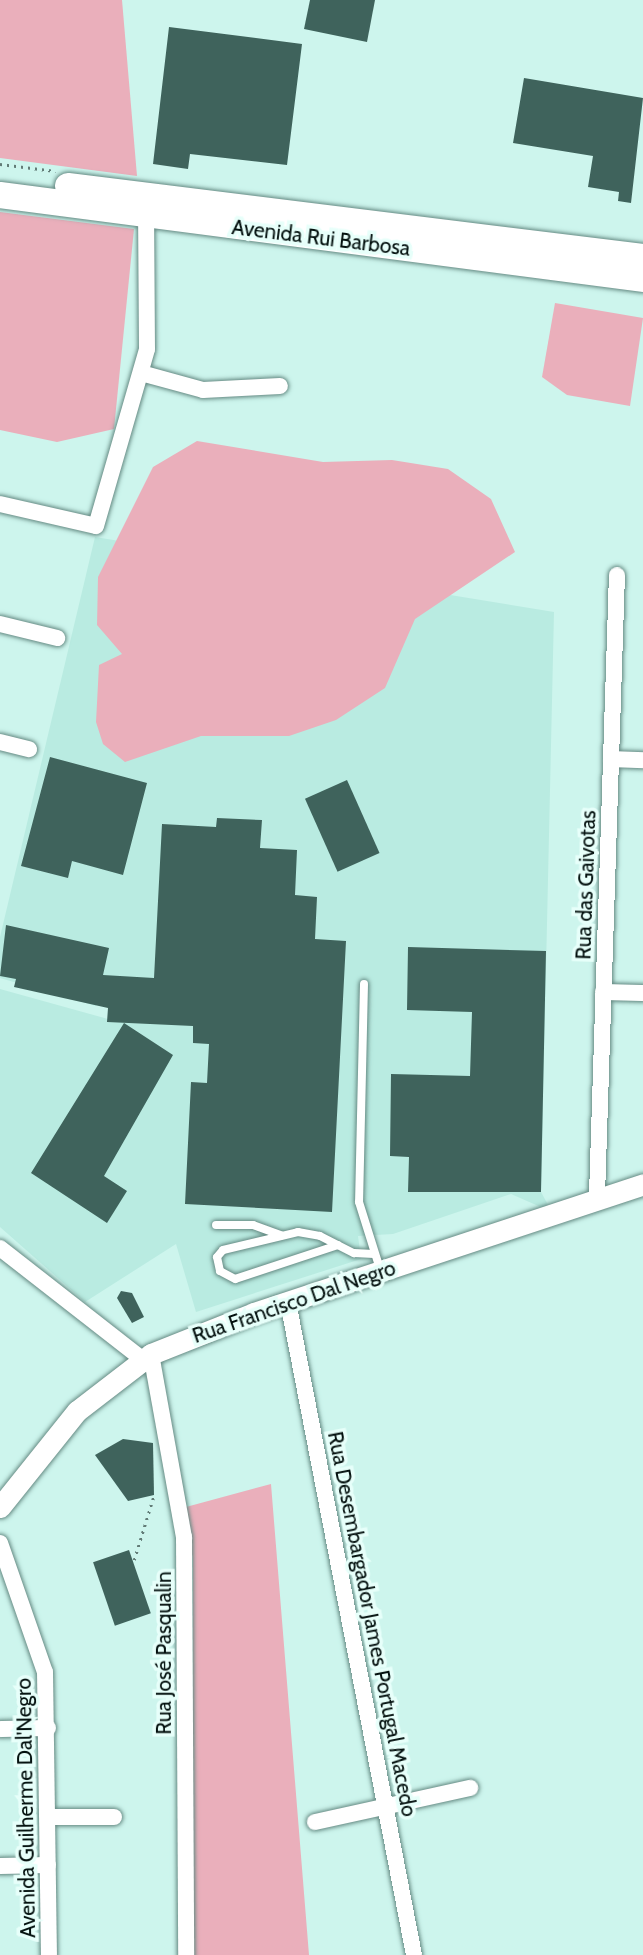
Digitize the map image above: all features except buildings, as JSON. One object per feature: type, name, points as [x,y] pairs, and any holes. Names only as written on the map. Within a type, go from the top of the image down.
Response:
[{"type":"main road","name":"Avenida Rui Barbosa","points":[[0,178],[643,257]]},
{"type":"main road","name":"Avenida Rui Barbosa","points":[[0,195],[643,279]]},
{"type":"street","points":[[0,504],[96,526],[141,373],[149,325],[146,215]]},
{"type":"street","points":[[141,373],[203,390],[280,386]]},
{"type":"street","name":"Rua das Gaivotas","points":[[597,1196],[617,575]]},
{"type":"street","points":[[0,624],[57,638]]},
{"type":"street","points":[[0,742],[29,749]]},
{"type":"street","points":[[611,759],[643,760]]},
{"type":"street","points":[[603,992],[643,993]]},
{"type":"street","name":"Rua Francisco Dal Negro","points":[[0,1507],[77,1411],[146,1357],[288,1302],[378,1263],[643,1184]]},
{"type":"street","points":[[0,1248],[146,1357]]},
{"type":"street","name":"Rua Desembargador James Portugal Macedo","points":[[288,1302],[414,1955]]},
{"type":"street","name":"Rua José Pasqualin","points":[[146,1357],[184,1537],[186,1955]]},
{"type":"street","name":"Avenida Guilherme Dal'Negro","points":[[0,1543],[41,1652],[48,1728],[49,1955]]},
{"type":"street","points":[[0,1728],[48,1728]]},
{"type":"street","points":[[315,1822],[470,1788]]},
{"type":"street","points":[[48,1818],[114,1817]]},
{"type":"street","points":[[0,1866],[48,1865]]},
{"type":"lane","points":[[363,984],[359,1202],[378,1263]]},
{"type":"lane","points":[[216,1225],[253,1225],[281,1235]]},
{"type":"lane","points":[[338,1245],[235,1279],[220,1271],[217,1257],[223,1250],[298,1232],[338,1245],[378,1263]]},
{"type":"path","points":[[134,1560],[155,1495]]},
{"type":"shaded area","points":[[0,0],[122,0],[137,176],[0,158]]},
{"type":"shaded area","points":[[0,212],[134,229],[114,429],[57,442],[0,430]]},
{"type":"shaded area","points":[[555,303],[643,318],[630,406],[567,395],[542,377]]},
{"type":"shaded area","points":[[197,441],[323,462],[392,460],[448,469],[491,499],[515,552],[415,619],[385,688],[336,720],[289,736],[201,736],[125,762],[103,744],[96,722],[99,665],[122,654],[97,625],[98,577],[153,467]]},
{"type":"shaded area","points":[[95,537],[554,612],[541,1192],[552,1212],[511,1194],[393,1234],[358,1236],[361,1259],[196,1312],[176,1244],[85,1302],[0,1227],[0,989],[108,1019],[108,978],[96,1006],[0,978],[0,937]]},
{"type":"shaded area","points":[[271,1484],[309,1955],[193,1955],[193,1561],[186,1507]]}]
